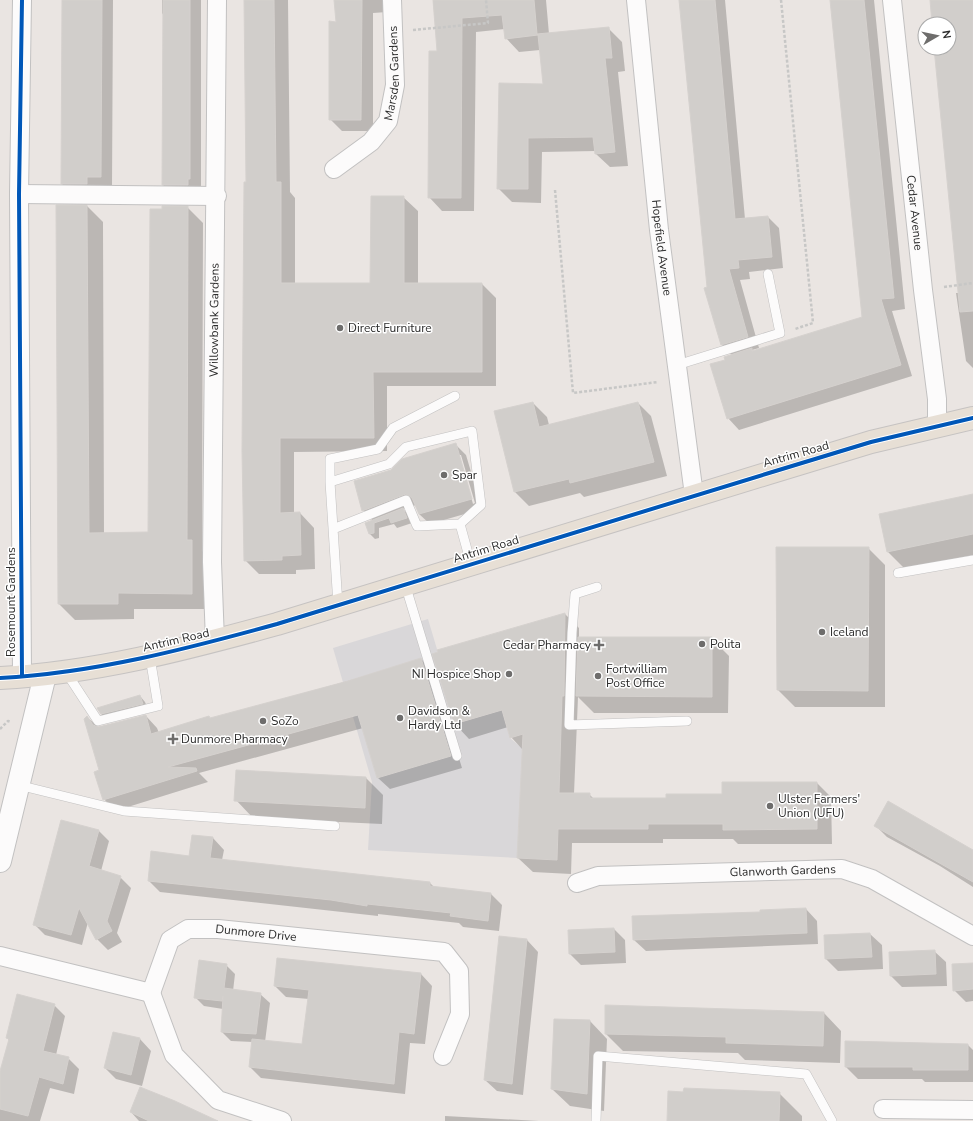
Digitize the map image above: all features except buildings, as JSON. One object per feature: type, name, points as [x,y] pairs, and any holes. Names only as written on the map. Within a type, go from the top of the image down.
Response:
[{"type":"main road","name":"Antrim Road","points":[[0,678],[56,673],[150,656],[215,641],[338,605],[871,442],[973,418]]},
{"type":"street","name":"Rosemount Gardens","points":[[22,0],[19,194],[22,676]]},
{"type":"street","name":"Willowbank Gardens","points":[[215,641],[212,562],[217,196],[217,0]]},
{"type":"street","name":"Marsden Gardens","points":[[334,169],[371,142],[388,121],[395,85],[392,0]]},
{"type":"street","name":"Hopefield Avenue","points":[[636,0],[659,230],[694,495]]},
{"type":"street","name":"Cedar Avenue","points":[[892,0],[923,290],[938,406],[937,426]]},
{"type":"street","points":[[19,194],[217,196]]},
{"type":"street","points":[[0,860],[18,785],[56,673]]},
{"type":"street","name":"Glanworth Gardens","points":[[577,883],[598,876],[842,869],[872,879],[973,936]]},
{"type":"street","name":"Dunmore Drive","points":[[151,992],[170,940],[188,929],[218,929],[444,952],[459,971],[460,1014],[443,1056]]},
{"type":"street","points":[[0,956],[151,992],[174,1055],[218,1100],[282,1121]]},
{"type":"street","points":[[883,1109],[973,1110]]},
{"type":"lane","points":[[678,372],[780,333],[768,274]]},
{"type":"lane","points":[[338,605],[330,482],[330,459],[378,449],[393,428],[455,396]]},
{"type":"lane","points":[[330,482],[389,464],[406,447],[472,431],[481,504],[460,524],[417,526],[406,500],[333,529]]},
{"type":"lane","points":[[460,524],[471,564]]},
{"type":"lane","points":[[898,573],[973,560]]},
{"type":"lane","points":[[405,584],[457,756]]},
{"type":"lane","points":[[597,587],[575,594],[572,633],[569,725],[687,721]]},
{"type":"lane","points":[[56,673],[98,721],[158,706],[150,656]]},
{"type":"lane","points":[[18,785],[124,811],[335,826]]},
{"type":"lane","points":[[596,1121],[598,1056],[806,1074],[832,1121]]},
{"type":"path","points":[[393,32],[488,23],[486,0]]},
{"type":"path","points":[[780,333],[813,323],[781,0]]},
{"type":"path","points":[[555,190],[574,393],[678,372]]},
{"type":"path","points":[[923,290],[973,283]]},
{"type":"shaded area","points":[[428,619],[459,723],[502,710],[510,738],[523,749],[560,750],[557,860],[368,850],[372,782],[333,648]]},
{"type":"cycle path","points":[[22,0],[19,194],[22,676]]},
{"type":"cycle path","points":[[0,678],[71,671],[105,665],[174,651],[277,624],[871,442],[973,418]]},
{"type":"place","name":"Direct Furniture","points":[[340,328]]},
{"type":"place","name":"Spar","points":[[444,475]]},
{"type":"place","name":"Iceland","points":[[822,632]]},
{"type":"place","name":"Polita","points":[[702,644]]},
{"type":"place","name":"Cedar Pharmacy","points":[[599,645]]},
{"type":"place","name":"NI Hospice Shop","points":[[509,674]]},
{"type":"place","name":"Fortwilliam Post Office","points":[[598,676]]},
{"type":"place","name":"Davidson & Hardy Ltd","points":[[400,718]]},
{"type":"place","name":"SoZo","points":[[263,721]]},
{"type":"place","name":"Dunmore Pharmacy","points":[[173,739]]},
{"type":"place","name":"Ulster Farmers' Union (UFU)","points":[[770,806]]}]
